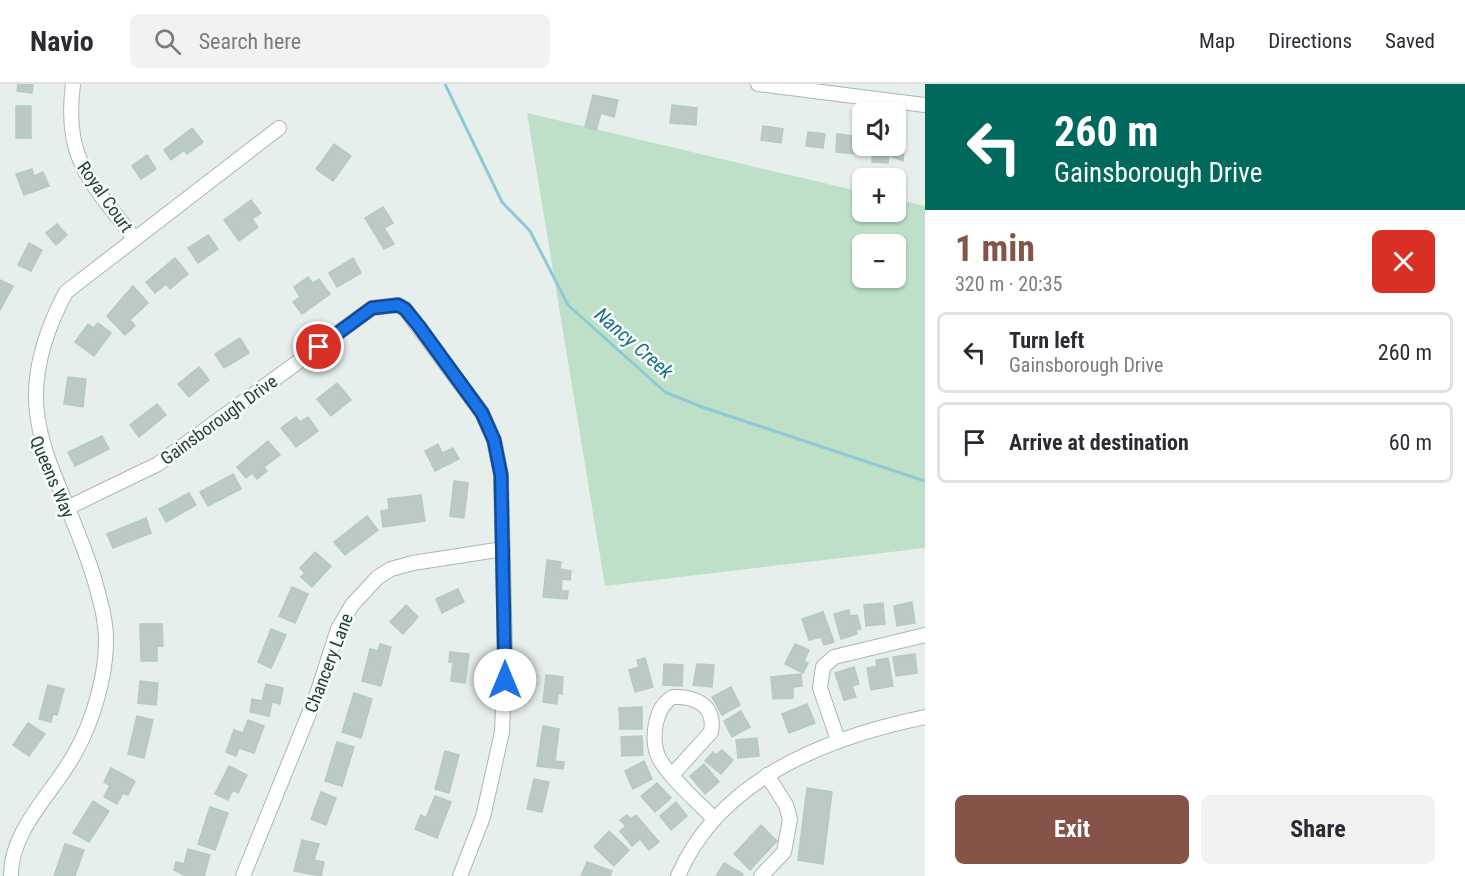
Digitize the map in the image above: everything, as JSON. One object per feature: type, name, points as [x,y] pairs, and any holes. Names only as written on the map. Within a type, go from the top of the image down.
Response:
[{"type":"street","name":"Royal Court","points":[[73,84],[69,113],[73,147],[79,163],[134,238]]},
{"type":"street","points":[[758,84],[838,89],[925,105]]},
{"type":"street","name":"Queens Way","points":[[11,876],[11,867],[23,832],[76,753],[91,717],[106,646],[105,621],[95,584],[35,442],[27,409],[28,380],[35,352],[49,318],[66,292],[279,128]]},
{"type":"street","name":"Gainsborough Drive","points":[[65,509],[158,464],[372,308],[398,305],[405,309],[482,413],[494,440],[501,475],[506,657],[502,732],[483,817],[460,876]]},
{"type":"street","name":"Chancery Lane","points":[[243,876],[318,694],[338,629],[352,605],[378,577],[392,569],[413,563],[503,549]]},
{"type":"street","points":[[838,740],[820,688],[822,667],[834,657],[925,635]]},
{"type":"street","points":[[673,774],[711,732],[712,718],[708,710],[694,698],[673,697],[666,700],[657,712],[658,753],[673,774],[714,819]]},
{"type":"street","points":[[678,876],[693,847],[714,819],[729,804],[767,775],[838,740],[925,717]]},
{"type":"street","points":[[761,876],[784,852],[790,819],[786,805],[767,775]]},
{"type":"green space","points":[[527,113],[852,190],[852,222],[906,222],[906,201],[925,206],[925,548],[605,586]]},
{"type":"building","points":[[18,84],[33,84],[32,93],[17,91]]},
{"type":"building","points":[[593,95],[618,100],[614,117],[601,113],[596,130],[585,127]]},
{"type":"building","points":[[672,105],[697,108],[696,125],[670,123]]},
{"type":"building","points":[[16,106],[31,106],[31,138],[16,138]]},
{"type":"building","points":[[763,126],[783,129],[781,143],[761,140]]},
{"type":"building","points":[[192,128],[203,142],[187,154],[184,150],[171,160],[164,150]]},
{"type":"building","points":[[808,132],[825,134],[823,148],[806,146]]},
{"type":"building","points":[[837,134],[852,136],[852,153],[836,152]]},
{"type":"building","points":[[334,144],[351,156],[333,181],[316,169]]},
{"type":"building","points":[[147,155],[156,169],[141,179],[132,166]]},
{"type":"building","points":[[872,156],[889,156],[888,163],[872,162]]},
{"type":"building","points":[[891,156],[903,156],[903,161]]},
{"type":"building","points":[[32,169],[34,176],[43,172],[49,186],[24,195],[16,174]]},
{"type":"building","points":[[251,200],[261,213],[252,219],[258,227],[239,241],[224,220]]},
{"type":"building","points":[[383,207],[393,223],[384,228],[394,244],[384,249],[365,218]]},
{"type":"building","points":[[57,224],[67,235],[56,245],[46,233]]},
{"type":"building","points":[[208,235],[218,249],[198,263],[188,248]]},
{"type":"building","points":[[29,243],[42,250],[31,271],[18,265]]},
{"type":"building","points":[[175,258],[188,274],[170,289],[166,284],[155,293],[146,282]]},
{"type":"building","points":[[353,258],[361,273],[337,287],[329,273]]},
{"type":"building","points":[[308,277],[313,283],[319,279],[330,294],[302,314],[293,302],[300,297],[294,287]]},
{"type":"building","points":[[0,280],[13,286],[0,310]]},
{"type":"building","points":[[133,286],[148,303],[130,320],[135,326],[125,335],[107,316]]},
{"type":"building","points":[[98,323],[111,333],[94,356],[75,342],[88,324],[93,328]]},
{"type":"building","points":[[240,338],[249,353],[224,368],[215,354]]},
{"type":"building","points":[[199,367],[209,380],[189,397],[178,384]]},
{"type":"building","points":[[68,377],[86,379],[83,407],[64,404]]},
{"type":"building","points":[[337,383],[351,400],[331,416],[317,399]]},
{"type":"building","points":[[157,404],[166,415],[139,437],[130,425]]},
{"type":"building","points":[[296,417],[300,422],[308,417],[318,431],[296,447],[281,428]]},
{"type":"building","points":[[102,436],[109,449],[75,466],[68,452]]},
{"type":"building","points":[[268,441],[280,455],[264,467],[267,471],[257,479],[252,473],[246,478],[237,467]]},
{"type":"building","points":[[438,444],[442,453],[453,448],[459,459],[435,471],[425,451]]},
{"type":"building","points":[[233,474],[241,489],[208,506],[200,492]]},
{"type":"building","points":[[454,481],[468,483],[464,518],[450,516]]},
{"type":"building","points":[[189,493],[196,505],[166,522],[159,509]]},
{"type":"building","points":[[421,495],[425,521],[383,527],[381,511],[389,510],[388,499]]},
{"type":"building","points":[[367,516],[378,530],[345,555],[334,542]]},
{"type":"building","points":[[146,518],[151,533],[113,548],[107,534]]},
{"type":"building","points":[[315,552],[331,566],[312,587],[301,577],[305,573],[300,568]]},
{"type":"building","points":[[547,560],[561,562],[560,569],[571,571],[570,580],[562,579],[561,591],[568,591],[567,599],[543,597]]},
{"type":"building","points":[[292,587],[308,594],[295,623],[279,616]]},
{"type":"building","points":[[458,589],[464,602],[442,613],[436,599]]},
{"type":"building","points":[[912,602],[915,623],[897,626],[894,606]]},
{"type":"building","points":[[883,603],[885,624],[866,626],[864,605]]},
{"type":"building","points":[[406,605],[418,617],[403,634],[390,622]]},
{"type":"building","points":[[849,610],[850,616],[857,615],[861,629],[856,630],[857,634],[841,639],[834,614]]},
{"type":"building","points":[[823,612],[834,642],[824,645],[821,637],[809,640],[802,619]]},
{"type":"building","points":[[140,624],[162,624],[163,646],[157,646],[157,661],[141,661]]},
{"type":"building","points":[[271,629],[286,635],[271,668],[258,662]]},
{"type":"building","points":[[380,644],[391,647],[381,686],[362,681],[370,649],[378,651]]},
{"type":"building","points":[[795,644],[809,650],[804,661],[808,663],[803,673],[785,664]]},
{"type":"building","points":[[450,652],[469,654],[465,683],[451,681],[453,662],[449,662]]},
{"type":"building","points":[[915,654],[917,673],[896,676],[893,657]]},
{"type":"building","points":[[645,658],[653,687],[635,692],[629,670],[639,667],[637,660]]},
{"type":"building","points":[[888,658],[893,686],[871,690],[867,668],[877,666],[876,660]]},
{"type":"building","points":[[664,664],[683,665],[682,686],[663,685]]},
{"type":"building","points":[[697,664],[714,665],[712,687],[693,685]]},
{"type":"building","points":[[854,667],[859,684],[852,686],[856,697],[844,700],[835,673]]},
{"type":"building","points":[[801,674],[802,686],[793,687],[793,698],[773,699],[771,677]]},
{"type":"building","points":[[546,675],[563,677],[562,694],[558,693],[557,704],[543,702]]},
{"type":"building","points":[[140,681],[158,683],[156,705],[138,703]]},
{"type":"building","points":[[266,684],[283,688],[280,704],[272,702],[269,716],[250,712],[252,699],[262,701]]},
{"type":"building","points":[[48,685],[64,689],[57,715],[53,714],[51,722],[39,719]]},
{"type":"building","points":[[731,687],[740,705],[722,715],[712,697]]},
{"type":"building","points":[[354,693],[372,699],[361,738],[342,732]]},
{"type":"building","points":[[807,704],[815,723],[789,733],[782,714]]},
{"type":"building","points":[[642,707],[642,729],[620,729],[619,708]]},
{"type":"building","points":[[741,711],[750,727],[732,737],[724,721]]},
{"type":"building","points":[[137,716],[153,720],[144,758],[128,754]]},
{"type":"building","points":[[248,720],[264,726],[254,753],[239,748],[236,756],[226,752],[234,730],[243,733]]},
{"type":"building","points":[[28,723],[45,734],[29,756],[13,745]]},
{"type":"building","points":[[543,726],[559,729],[555,761],[564,762],[563,769],[537,766]]},
{"type":"building","points":[[642,736],[643,755],[622,756],[621,737]]},
{"type":"building","points":[[757,738],[759,756],[738,758],[736,740]]},
{"type":"building","points":[[337,742],[354,747],[342,786],[325,781]]},
{"type":"building","points":[[722,750],[733,760],[721,774],[705,761],[713,752],[716,755]]},
{"type":"building","points":[[445,751],[459,755],[449,793],[435,789]]},
{"type":"building","points":[[644,761],[652,779],[633,789],[625,771]]},
{"type":"building","points":[[704,764],[719,782],[705,794],[690,776]]},
{"type":"building","points":[[229,766],[247,775],[238,793],[233,790],[228,800],[215,794]]},
{"type":"building","points":[[111,768],[135,781],[128,795],[123,793],[117,804],[104,797],[110,785],[104,782]]},
{"type":"building","points":[[534,779],[549,782],[542,812],[527,809]]},
{"type":"building","points":[[657,783],[671,798],[655,812],[641,796]]},
{"type":"building","points":[[807,788],[832,792],[823,864],[798,860]]},
{"type":"building","points":[[321,792],[336,798],[326,825],[311,819]]},
{"type":"building","points":[[435,796],[451,802],[437,838],[415,829],[421,815],[426,818]]},
{"type":"building","points":[[93,801],[109,811],[89,842],[73,833]]},
{"type":"building","points":[[676,802],[687,816],[671,830],[660,816]]},
{"type":"building","points":[[210,807],[228,813],[215,850],[198,844]]},
{"type":"building","points":[[627,815],[631,819],[636,815],[659,842],[649,850],[640,839],[632,846],[620,831],[626,826],[620,820]]},
{"type":"building","points":[[761,825],[777,841],[750,870],[734,854]]},
{"type":"building","points":[[609,831],[629,850],[614,866],[594,847]]},
{"type":"building","points":[[302,840],[319,844],[314,860],[324,862],[321,876],[294,871]]},
{"type":"building","points":[[65,844],[84,850],[75,876],[54,876]]},
{"type":"building","points":[[188,849],[210,855],[204,876],[186,876],[174,870],[176,862],[184,864]]},
{"type":"building","points":[[587,862],[612,871],[610,876],[581,876]]},
{"type":"building","points":[[724,863],[743,874],[741,876],[716,876]]},
{"type":"waterway","name":"Nancy Creek","points":[[445,84],[502,202],[530,231],[568,305],[665,392],[702,407],[925,481]]},
{"type":"route","points":[[319,347],[372,308],[382,305],[398,305],[405,309],[418,325],[482,413],[494,440],[501,475],[505,680]]}]
